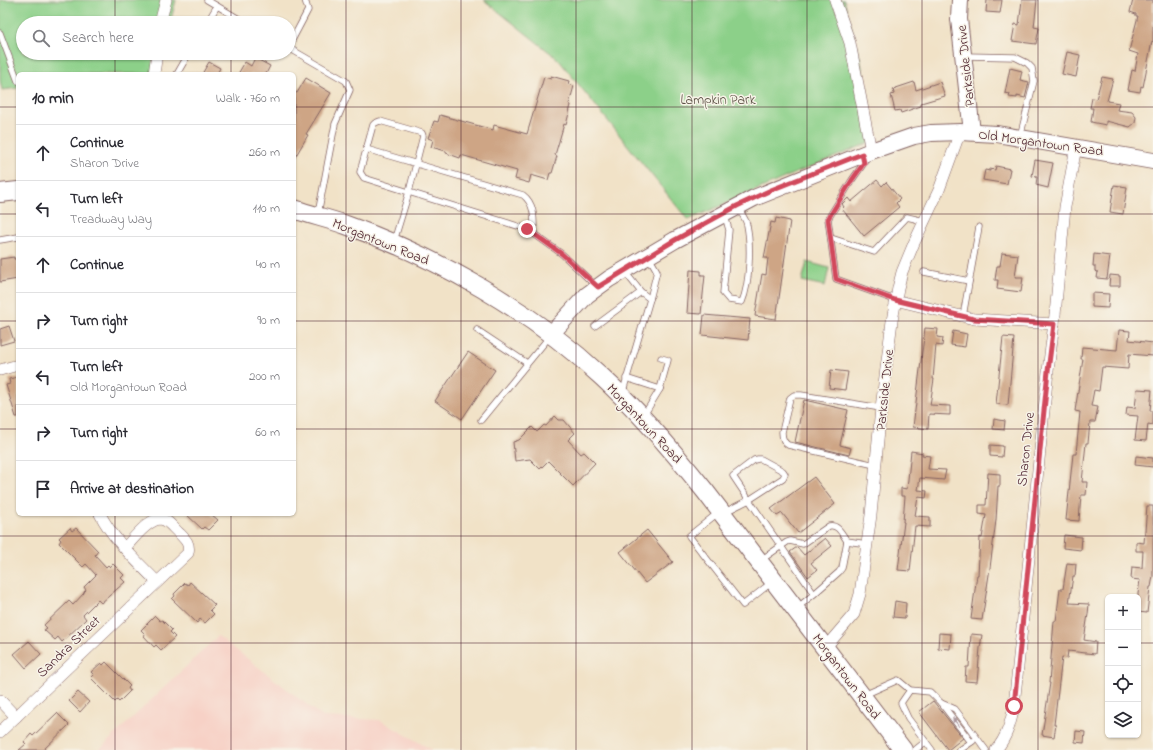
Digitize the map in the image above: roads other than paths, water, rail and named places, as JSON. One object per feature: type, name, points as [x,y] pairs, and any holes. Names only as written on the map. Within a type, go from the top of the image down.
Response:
[{"type":"main road","points":[[0,193],[16,191]]},
{"type":"main road","name":"Morgantown Road","points":[[296,210],[345,225],[393,244],[438,265],[508,305],[551,334],[601,376],[624,387],[643,417],[722,512],[795,609],[905,750]]},
{"type":"street","points":[[162,16],[166,0]]},
{"type":"street","points":[[835,0],[850,42],[867,152]]},
{"type":"street","name":"Parkside Drive","points":[[825,648],[850,620],[857,608],[860,594],[895,300],[902,272],[966,132],[964,56],[960,19],[960,0]]},
{"type":"street","points":[[154,72],[156,60]]},
{"type":"street","name":"Old Morgantown Road","points":[[551,334],[579,304],[598,287],[624,270],[731,209],[777,188],[867,152],[914,136],[931,133],[966,132],[997,134],[1153,161]]},
{"type":"street","name":"Sharon Drive","points":[[996,750],[1008,731],[1014,706],[1065,207],[1076,147]]},
{"type":"street","points":[[895,300],[974,319],[1054,324]]},
{"type":"street","points":[[0,370],[16,366]]},
{"type":"street","points":[[101,516],[115,538],[157,582]]},
{"type":"street","name":"Sandra Street","points":[[0,732],[188,553],[189,548],[188,542],[165,520],[160,519],[149,523],[125,548]]},
{"type":"street","points":[[0,700],[16,717]]},
{"type":"lane","points":[[207,0],[234,16]]},
{"type":"lane","points":[[296,33],[308,10],[305,0]]},
{"type":"lane","points":[[211,16],[217,6]]},
{"type":"lane","points":[[0,33],[16,76]]},
{"type":"lane","points":[[296,51],[346,81],[350,90],[335,124],[317,216]]},
{"type":"lane","points":[[964,56],[1015,57],[1027,63],[1032,68],[1034,81],[1020,137]]},
{"type":"lane","points":[[178,72],[185,60]]},
{"type":"lane","points":[[393,244],[409,192],[423,136],[422,133],[380,121],[373,125],[360,172],[361,176],[364,178],[409,192],[516,225],[534,233],[562,254],[598,287]]},
{"type":"lane","points":[[366,149],[523,195],[529,199],[534,213],[534,233]]},
{"type":"lane","points":[[867,152],[864,163],[828,219],[836,279],[895,300]]},
{"type":"lane","points":[[731,209],[747,223],[749,250],[746,293],[742,302],[729,300],[723,293],[731,209]]},
{"type":"lane","points":[[831,238],[874,252],[907,217],[924,221]]},
{"type":"lane","points":[[962,316],[979,227]]},
{"type":"lane","points":[[0,240],[16,237]]},
{"type":"lane","points":[[648,256],[656,271],[633,364],[624,387],[660,389]]},
{"type":"lane","points":[[624,270],[641,292],[650,299]]},
{"type":"lane","points":[[924,272],[969,281]]},
{"type":"lane","points":[[595,326],[641,292]]},
{"type":"lane","points":[[477,330],[527,363]]},
{"type":"lane","points":[[481,420],[551,334]]},
{"type":"lane","points":[[643,417],[660,389],[666,370],[668,360],[661,358]]},
{"type":"lane","points":[[659,369],[666,370]]},
{"type":"lane","points":[[875,465],[788,445],[784,442],[782,432],[790,398],[794,395],[801,394],[881,408]]},
{"type":"lane","points":[[774,581],[743,605],[689,536],[722,512],[749,500],[783,478],[785,474],[783,471],[758,459],[754,460],[735,474],[733,476],[734,479],[749,500],[814,594]]},
{"type":"lane","points":[[759,562],[790,541],[803,544],[829,526],[837,527],[846,541],[842,568],[795,609]]},
{"type":"lane","points":[[846,541],[867,544]]},
{"type":"lane","points":[[862,696],[898,680],[910,690],[930,692],[941,702],[971,742]]},
{"type":"lane","points":[[910,690],[901,703],[908,718],[932,750]]},
{"type":"lane","points":[[941,702],[955,709],[986,750]]},
{"type":"lane","points":[[960,750],[976,738]]},
{"type":"lane","points":[[905,750],[925,742]]},
{"type":"park label","name":"Lampkin Park","points":[[718,99]]}]
